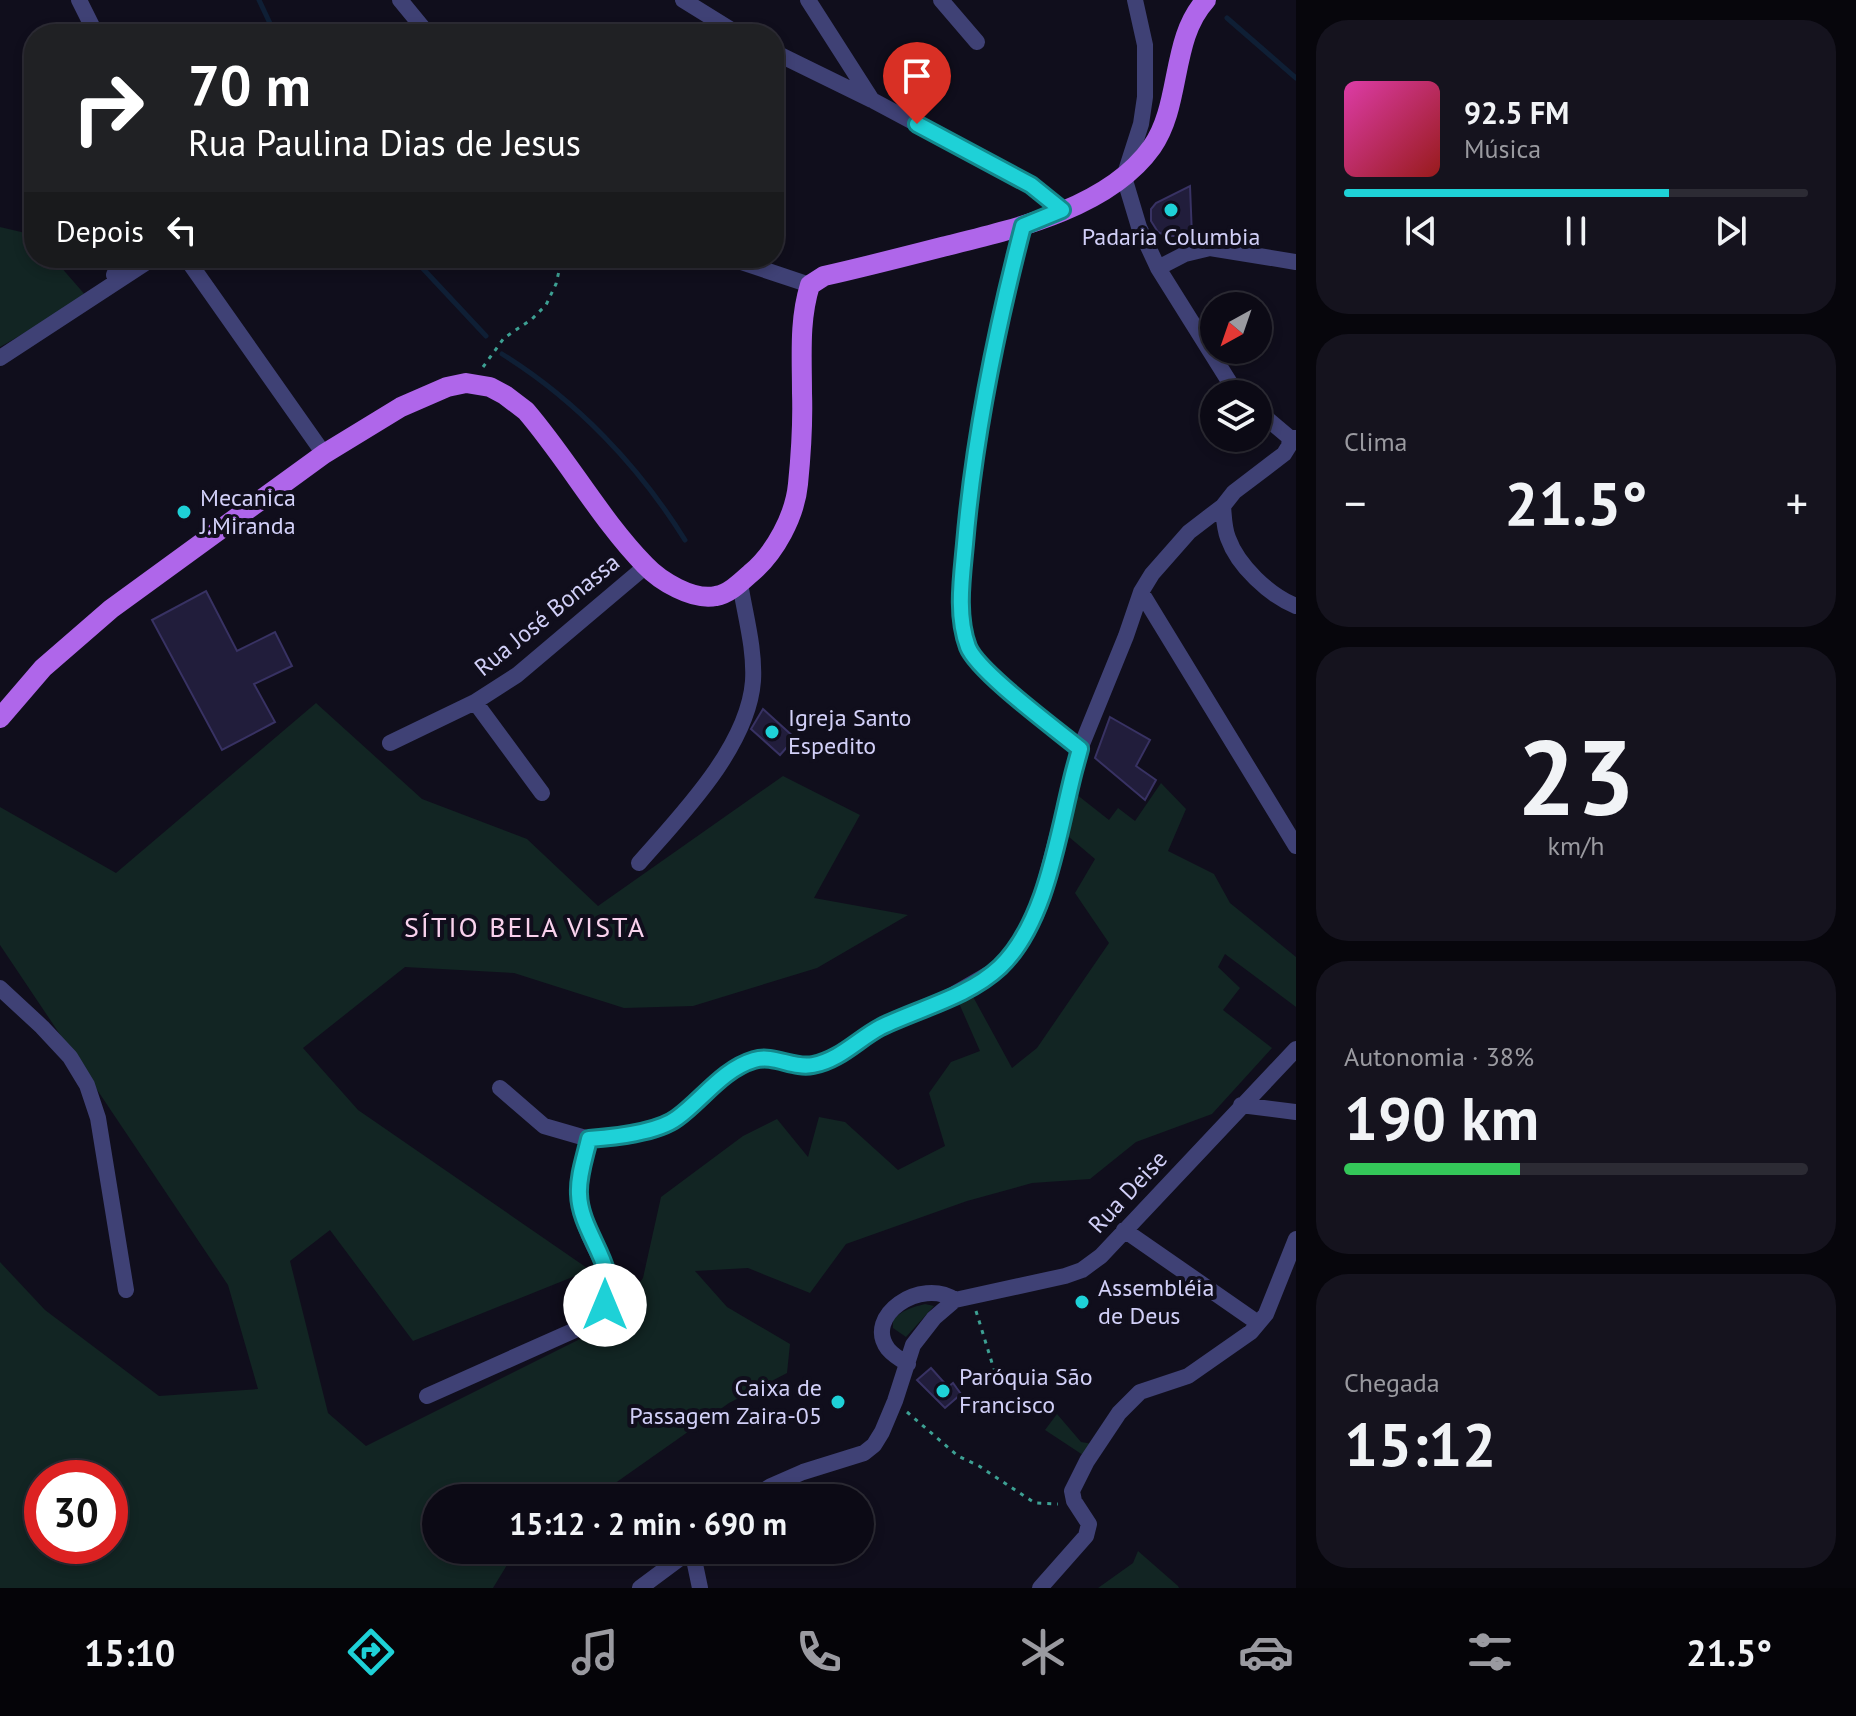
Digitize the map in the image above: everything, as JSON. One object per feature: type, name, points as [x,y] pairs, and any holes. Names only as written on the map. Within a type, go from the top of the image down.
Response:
[{"type":"main road","points":[[0,718],[43,668],[101,617],[324,454],[401,407],[447,387],[490,387],[526,411],[646,566],[674,586],[697,595],[715,596],[740,583],[762,564],[773,547],[789,518],[798,488],[803,410],[802,319],[810,285],[824,276],[1023,226],[1097,194],[1124,177],[1152,146],[1163,124],[1192,20],[1206,0]]},
{"type":"street","points":[[79,0],[91,24]]},
{"type":"street","points":[[400,0],[420,24]]},
{"type":"street","points":[[683,0],[722,24]]},
{"type":"street","points":[[808,0],[872,100]]},
{"type":"street","points":[[941,0],[977,42]]},
{"type":"street","points":[[1135,0],[1145,45],[1145,97],[1141,124],[1124,177],[1139,227],[1158,268],[1228,380]]},
{"type":"street","points":[[784,57],[1031,185],[1062,210]]},
{"type":"street","points":[[1023,226],[1001,313],[968,507],[961,582],[962,626],[969,650],[988,672],[1080,749]]},
{"type":"street","points":[[1158,268],[1185,254],[1210,248],[1296,262]]},
{"type":"street","points":[[114,275],[117,268]]},
{"type":"street","points":[[0,358],[138,268]]},
{"type":"street","points":[[193,268],[324,454]]},
{"type":"street","points":[[759,268],[810,285]]},
{"type":"street","points":[[500,1088],[544,1126],[589,1139],[630,1136],[674,1121],[726,1075],[755,1059],[810,1066],[833,1059],[879,1028],[937,1004],[999,968],[1037,913],[1080,749],[1141,592],[1160,564],[1189,532],[1284,454],[1293,438],[1272,422]]},
{"type":"street","points":[[1223,506],[1225,526],[1235,552],[1272,592],[1296,606]]},
{"type":"street","name":"Rua José Bonassa","points":[[390,743],[475,702],[517,675],[646,566]]},
{"type":"street","points":[[639,863],[688,808],[724,756],[748,706],[753,683],[753,661],[740,583]]},
{"type":"street","points":[[1141,592],[1296,846]]},
{"type":"street","points":[[475,702],[542,793]]},
{"type":"street","points":[[0,988],[70,1057],[87,1085],[98,1118],[126,1290]]},
{"type":"street","name":"Rua Deise","points":[[908,1364],[889,1351],[884,1341],[886,1318],[895,1306],[905,1298],[928,1292],[963,1298],[1039,1283],[1082,1270],[1101,1256],[1296,1049]]},
{"type":"street","points":[[1241,1105],[1296,1112]]},
{"type":"street","points":[[427,1396],[575,1330],[605,1305],[610,1295],[609,1277],[583,1220],[579,1195],[589,1139]]},
{"type":"street","points":[[1124,1230],[1258,1323]]},
{"type":"street","points":[[1040,1588],[1086,1536],[1089,1524],[1074,1501],[1072,1491],[1087,1461],[1119,1413],[1140,1392],[1176,1382],[1218,1357],[1251,1332],[1266,1314],[1296,1239]]},
{"type":"street","points":[[776,1484],[864,1453],[874,1445],[895,1401],[913,1345],[934,1318],[963,1298]]},
{"type":"street","points":[[640,1588],[672,1564]]},
{"type":"street","points":[[694,1564],[700,1588]]},
{"type":"path","points":[[473,385],[504,338],[546,305],[560,268]]},
{"type":"path","points":[[963,1298],[996,1376]]},
{"type":"path","points":[[895,1401],[958,1456],[979,1466],[1035,1503],[1066,1505]]},
{"type":"green space","points":[[0,227],[24,233],[24,268],[62,268],[87,297],[0,347]]},
{"type":"green space","points":[[316,703],[422,799],[527,839],[598,906],[783,776],[860,815],[814,898],[908,915],[817,968],[693,1006],[624,1008],[514,973],[405,967],[303,1048],[358,1110],[590,1270],[413,1341],[330,1230],[290,1261],[328,1413],[366,1446],[610,1324],[643,1278],[661,1197],[743,1136],[777,1119],[808,1157],[819,1117],[845,1122],[898,1170],[945,1146],[929,1093],[951,1062],[980,1051],[958,1001],[971,993],[1012,1068],[1037,1048],[1109,943],[1075,893],[1095,859],[1062,831],[1076,794],[1109,820],[1118,808],[1135,821],[1161,783],[1186,809],[1168,851],[1214,874],[1230,903],[1296,957],[1296,1007],[1225,954],[1218,967],[1240,988],[1223,1010],[1272,1048],[1212,1114],[1136,1142],[1090,1179],[1032,1183],[967,1201],[846,1244],[810,1293],[748,1268],[695,1271],[727,1307],[790,1344],[787,1373],[729,1403],[614,1484],[422,1484],[422,1564],[508,1564],[493,1588],[0,1588],[0,1262],[45,1310],[159,1396],[258,1389],[228,1285],[0,945],[0,807],[116,873]]},
{"type":"green space","points":[[925,1304],[934,1306],[906,1337],[893,1328],[893,1320],[900,1314]]},
{"type":"green space","points":[[1057,1414],[1081,1442],[1093,1444],[1089,1459],[1045,1430]]},
{"type":"green space","points":[[1138,1551],[1179,1588],[1098,1588],[1133,1563]]},
{"type":"building","name":"Padaria Columbia","points":[[1190,186],[1192,236],[1166,236],[1158,232],[1151,221],[1151,209],[1156,203]]},
{"type":"building","points":[[206,591],[237,651],[275,632],[292,666],[254,684],[275,722],[222,750],[152,620]]},
{"type":"building","name":"Igreja Santo Espedito","points":[[763,709],[795,738],[780,755],[751,729]]},
{"type":"building","points":[[1110,717],[1150,740],[1136,766],[1156,780],[1145,800],[1095,758]]},
{"type":"building","name":"Paróquia São Francisco","points":[[931,1368],[948,1387],[953,1383],[961,1394],[945,1408],[917,1380]]},
{"type":"waterway","points":[[259,0],[270,24]]},
{"type":"waterway","points":[[1227,18],[1296,78]]},
{"type":"waterway","points":[[422,268],[486,336]]},
{"type":"waterway","points":[[502,354],[555,392],[604,436],[647,486],[685,540]]},
{"type":"place","name":"Padaria Columbia","points":[[1171,210]]},
{"type":"place","name":"Mecanica J.Miranda","points":[[184,512]]},
{"type":"place","name":"Igreja Santo Espedito","points":[[772,732]]},
{"type":"place","name":"Assembléia de Deus","points":[[1082,1302]]},
{"type":"place","name":"Paróquia São Francisco","points":[[943,1391]]},
{"type":"place","name":"Caixa de Passagem Zaira-05","points":[[838,1402]]},
{"type":"district","name":"SÍTIO BELA VISTA","points":[[525,927]]},
{"type":"route","points":[[605,1305],[610,1295],[609,1277],[583,1220],[579,1195],[589,1139],[630,1136],[674,1121],[726,1075],[755,1059],[810,1066],[833,1059],[879,1028],[937,1004],[999,968],[1037,913],[1080,749],[988,672],[969,650],[962,626],[961,582],[968,507],[1001,313],[1023,226],[1062,210],[1031,185],[917,124]]}]
